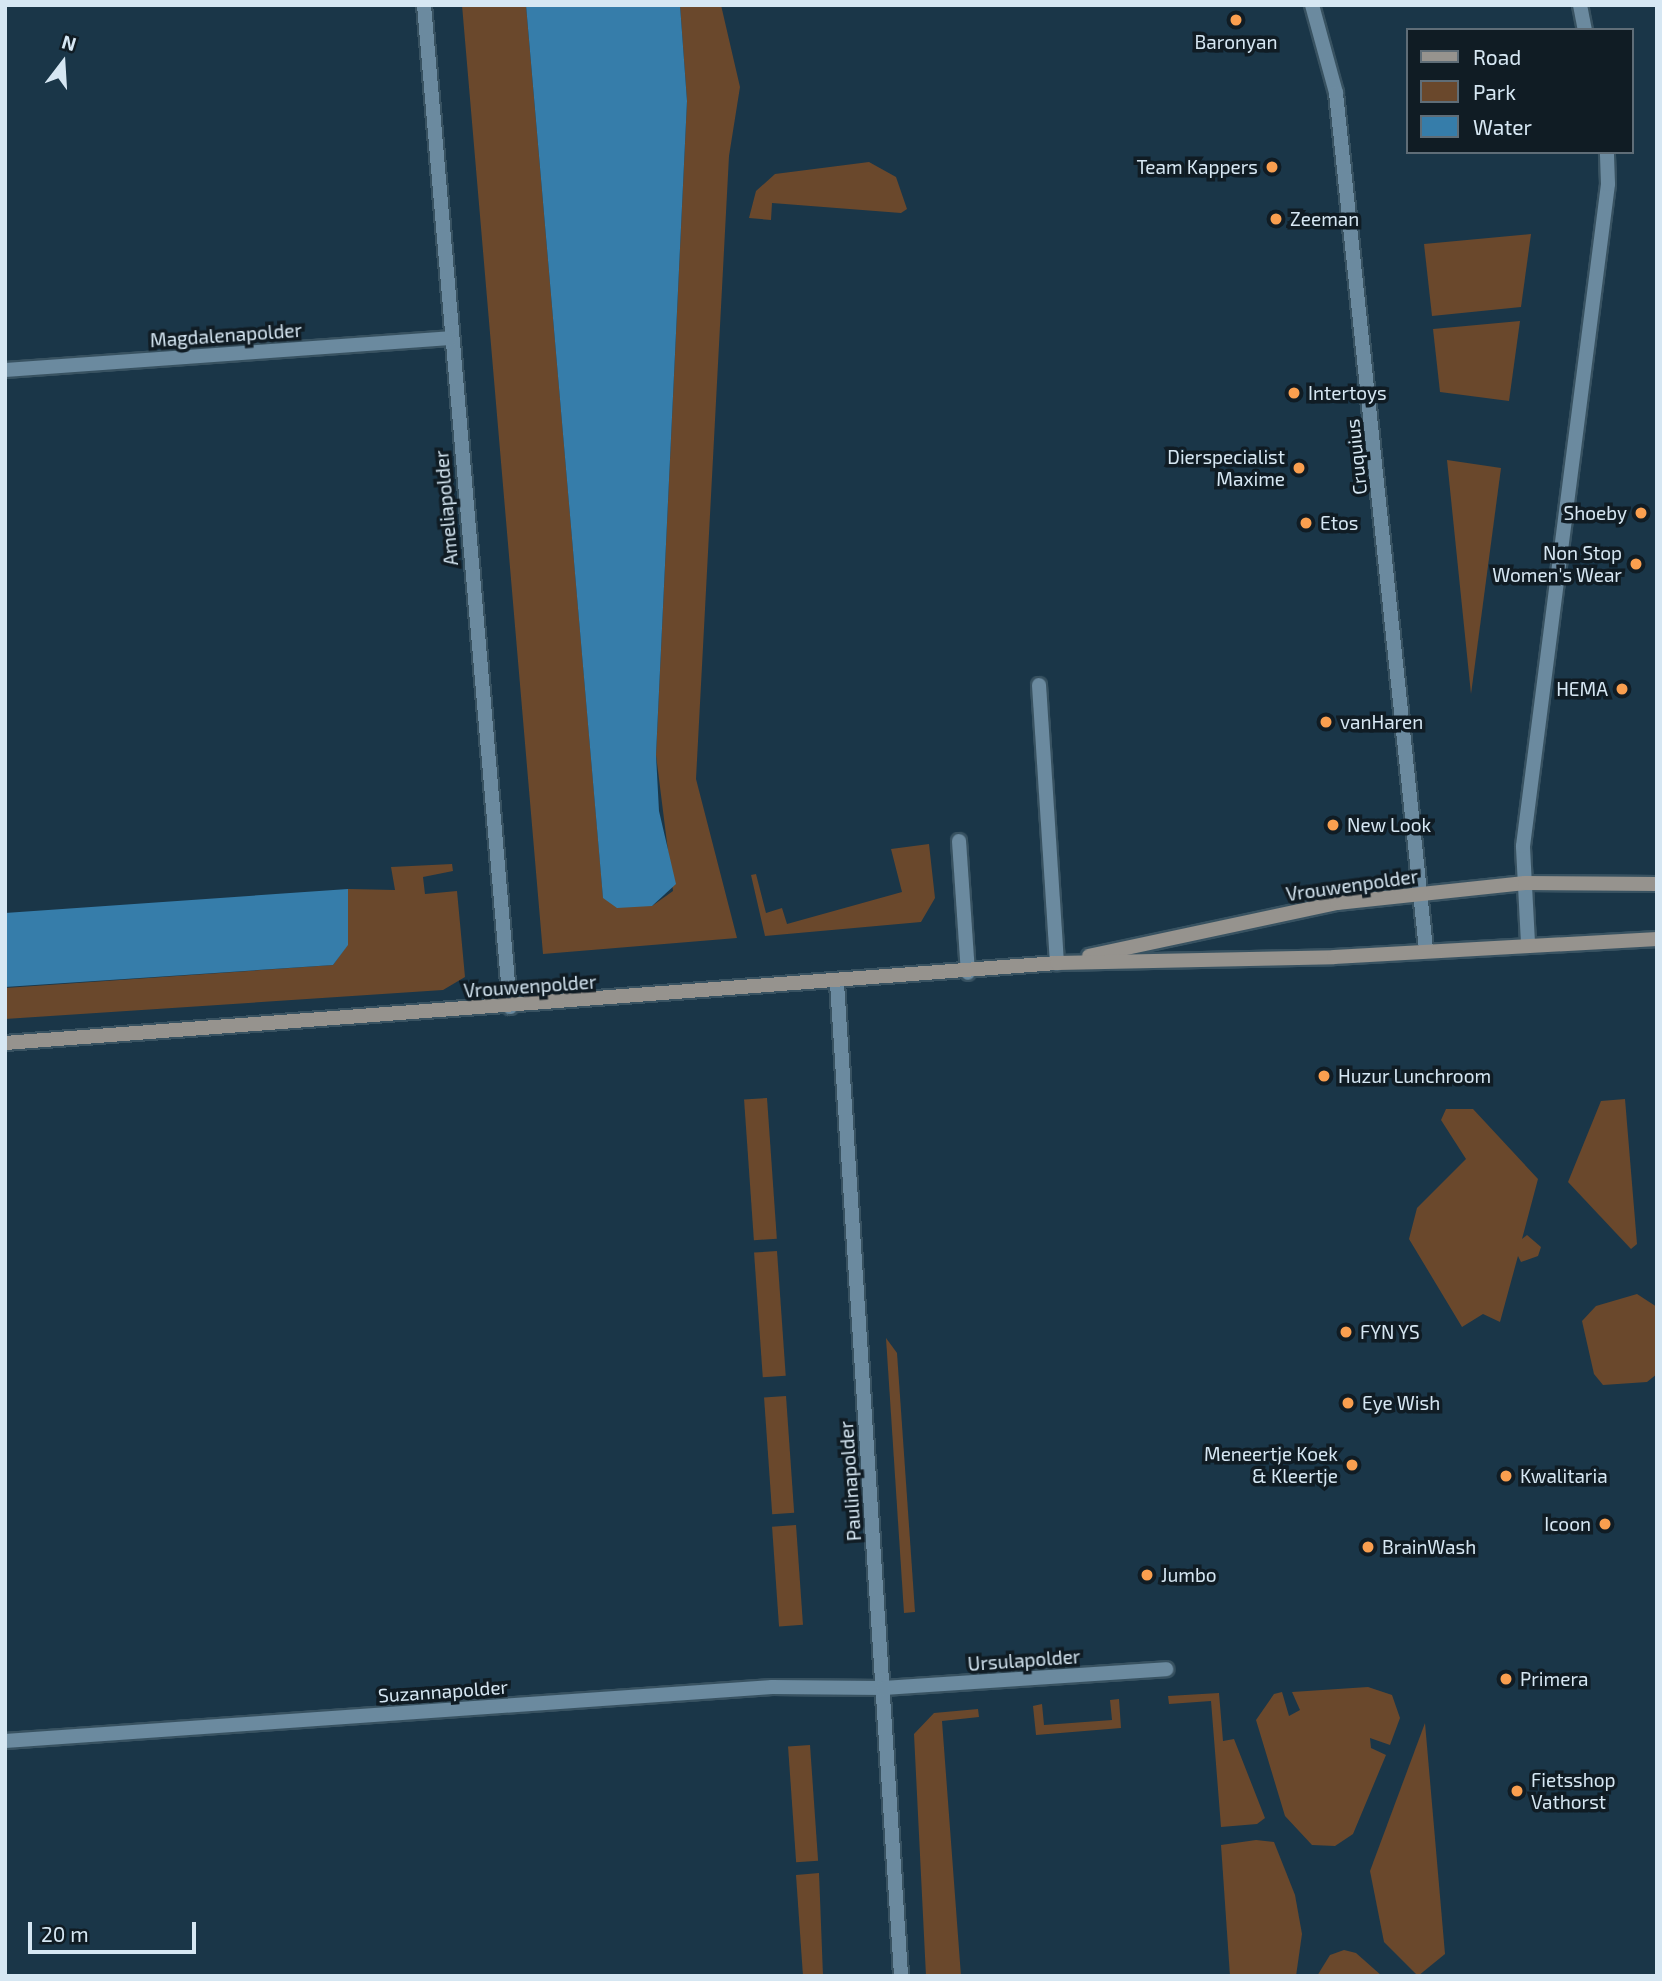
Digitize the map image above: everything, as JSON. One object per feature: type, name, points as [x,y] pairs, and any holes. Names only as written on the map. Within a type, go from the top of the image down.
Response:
[{"type":"street","name":"Ameliapolder","points":[[424,5],[450,338],[510,1007]]},
{"type":"street","name":"Cruquius","points":[[1312,5],[1336,93],[1426,949]]},
{"type":"street","points":[[1580,5],[1585,28]]},
{"type":"street","points":[[1528,943],[1523,846],[1608,184],[1607,154]]},
{"type":"street","name":"Magdalenapolder","points":[[5,370],[450,338]]},
{"type":"street","points":[[1040,685],[1057,963]]},
{"type":"street","points":[[959,841],[968,973]]},
{"type":"street","name":"Vrouwenpolder","points":[[1057,963],[1329,905],[1525,883],[1657,884]]},
{"type":"street","name":"Vrouwenpolder","points":[[5,1042],[837,983],[1057,963],[1334,957],[1528,943],[1657,939]]},
{"type":"street","name":"Paulinapolder","points":[[837,983],[901,1976]]},
{"type":"street","name":"Ursulapolder","points":[[883,1688],[1166,1669]]},
{"type":"street","name":"Suzannapolder","points":[[5,1741],[772,1686],[883,1688]]},
{"type":"green space","points":[[462,5],[526,5],[603,897],[652,906],[673,891],[656,755],[687,101],[680,5],[721,5],[740,87],[729,156],[696,779],[737,938],[543,954]]},
{"type":"green space","points":[[869,162],[896,177],[907,209],[901,213],[772,203],[771,220],[749,218],[756,191],[775,174]]},
{"type":"green space","points":[[1531,234],[1521,307],[1432,316],[1424,244]]},
{"type":"green space","points":[[1520,321],[1509,401],[1440,392],[1433,329]]},
{"type":"green space","points":[[1447,460],[1501,468],[1471,694]]},
{"type":"green space","points":[[929,844],[935,898],[921,922],[765,936],[751,875],[756,874],[766,913],[782,908],[787,924],[902,892],[891,849]]},
{"type":"green space","points":[[452,864],[453,871],[423,877],[425,894],[457,891],[465,977],[443,990],[5,1019],[5,988],[333,965],[348,944],[348,889],[395,890],[391,867]]},
{"type":"green space","points":[[767,1098],[777,1239],[754,1240],[744,1100]]},
{"type":"green space","points":[[1625,1099],[1637,1244],[1631,1249],[1568,1182],[1601,1101]]},
{"type":"green space","points":[[1446,1109],[1473,1109],[1538,1179],[1522,1239],[1527,1235],[1541,1247],[1538,1256],[1521,1262],[1518,1256],[1500,1322],[1483,1314],[1462,1327],[1409,1239],[1417,1208],[1466,1159],[1441,1120]]},
{"type":"green space","points":[[777,1251],[786,1376],[763,1377],[754,1253]]},
{"type":"green space","points":[[1637,1294],[1657,1307],[1657,1374],[1647,1382],[1603,1385],[1594,1374],[1582,1321],[1596,1306]]},
{"type":"green space","points":[[886,1338],[897,1353],[915,1612],[904,1613]]},
{"type":"green space","points":[[786,1396],[794,1513],[772,1514],[764,1398]]},
{"type":"green space","points":[[796,1525],[803,1625],[779,1626],[772,1527]]},
{"type":"green space","points":[[1368,1687],[1392,1695],[1400,1718],[1390,1745],[1370,1738],[1371,1748],[1386,1755],[1353,1834],[1335,1846],[1312,1845],[1285,1816],[1256,1720],[1274,1694],[1282,1692],[1289,1716],[1300,1710],[1292,1692]]},
{"type":"green space","points":[[1219,1693],[1223,1741],[1234,1739],[1265,1818],[1257,1824],[1221,1827],[1211,1701],[1169,1704],[1168,1696]]},
{"type":"green space","points":[[1119,1699],[1121,1728],[1036,1735],[1033,1706],[1042,1704],[1044,1725],[1112,1720],[1110,1700]]},
{"type":"green space","points":[[978,1709],[979,1717],[942,1721],[961,1976],[926,1976],[914,1734],[934,1713]]},
{"type":"green space","points":[[1425,1723],[1445,1954],[1418,1976],[1384,1942],[1370,1871]]},
{"type":"green space","points":[[810,1745],[818,1861],[796,1862],[788,1747]]},
{"type":"green space","points":[[1256,1840],[1274,1842],[1295,1895],[1302,1934],[1296,1976],[1230,1976],[1221,1845]]},
{"type":"green space","points":[[819,1873],[823,1976],[803,1976],[796,1875]]},
{"type":"green space","points":[[1344,1950],[1356,1953],[1382,1976],[1317,1976],[1330,1955]]},
{"type":"water","points":[[526,5],[680,5],[687,101],[656,755],[659,811],[676,884],[652,906],[617,908],[603,898]]},
{"type":"water","points":[[348,889],[348,945],[333,965],[5,987],[5,913]]},
{"type":"place","name":"Baronyan","points":[[1236,20]]},
{"type":"place","name":"Team Kappers","points":[[1272,167]]},
{"type":"place","name":"Zeeman","points":[[1276,219]]},
{"type":"place","name":"Intertoys","points":[[1294,393]]},
{"type":"place","name":"Dierspecialist Maxime","points":[[1299,468]]},
{"type":"place","name":"Shoeby","points":[[1641,513]]},
{"type":"place","name":"Etos","points":[[1306,523]]},
{"type":"place","name":"Non Stop Women's Wear","points":[[1636,564]]},
{"type":"place","name":"HEMA","points":[[1622,689]]},
{"type":"place","name":"vanHaren","points":[[1326,722]]},
{"type":"place","name":"New Look","points":[[1333,825]]},
{"type":"place","name":"Huzur Lunchroom","points":[[1324,1076]]},
{"type":"place","name":"FYN YS","points":[[1346,1332]]},
{"type":"place","name":"Eye Wish","points":[[1348,1403]]},
{"type":"place","name":"Meneertje Koek & Kleertje","points":[[1352,1465]]},
{"type":"place","name":"Kwalitaria","points":[[1506,1476]]},
{"type":"place","name":"Icoon","points":[[1605,1524]]},
{"type":"place","name":"BrainWash","points":[[1368,1547]]},
{"type":"place","name":"Jumbo","points":[[1147,1575]]},
{"type":"place","name":"Primera","points":[[1506,1679]]},
{"type":"place","name":"Fietsshop Vathorst","points":[[1517,1791]]}]
